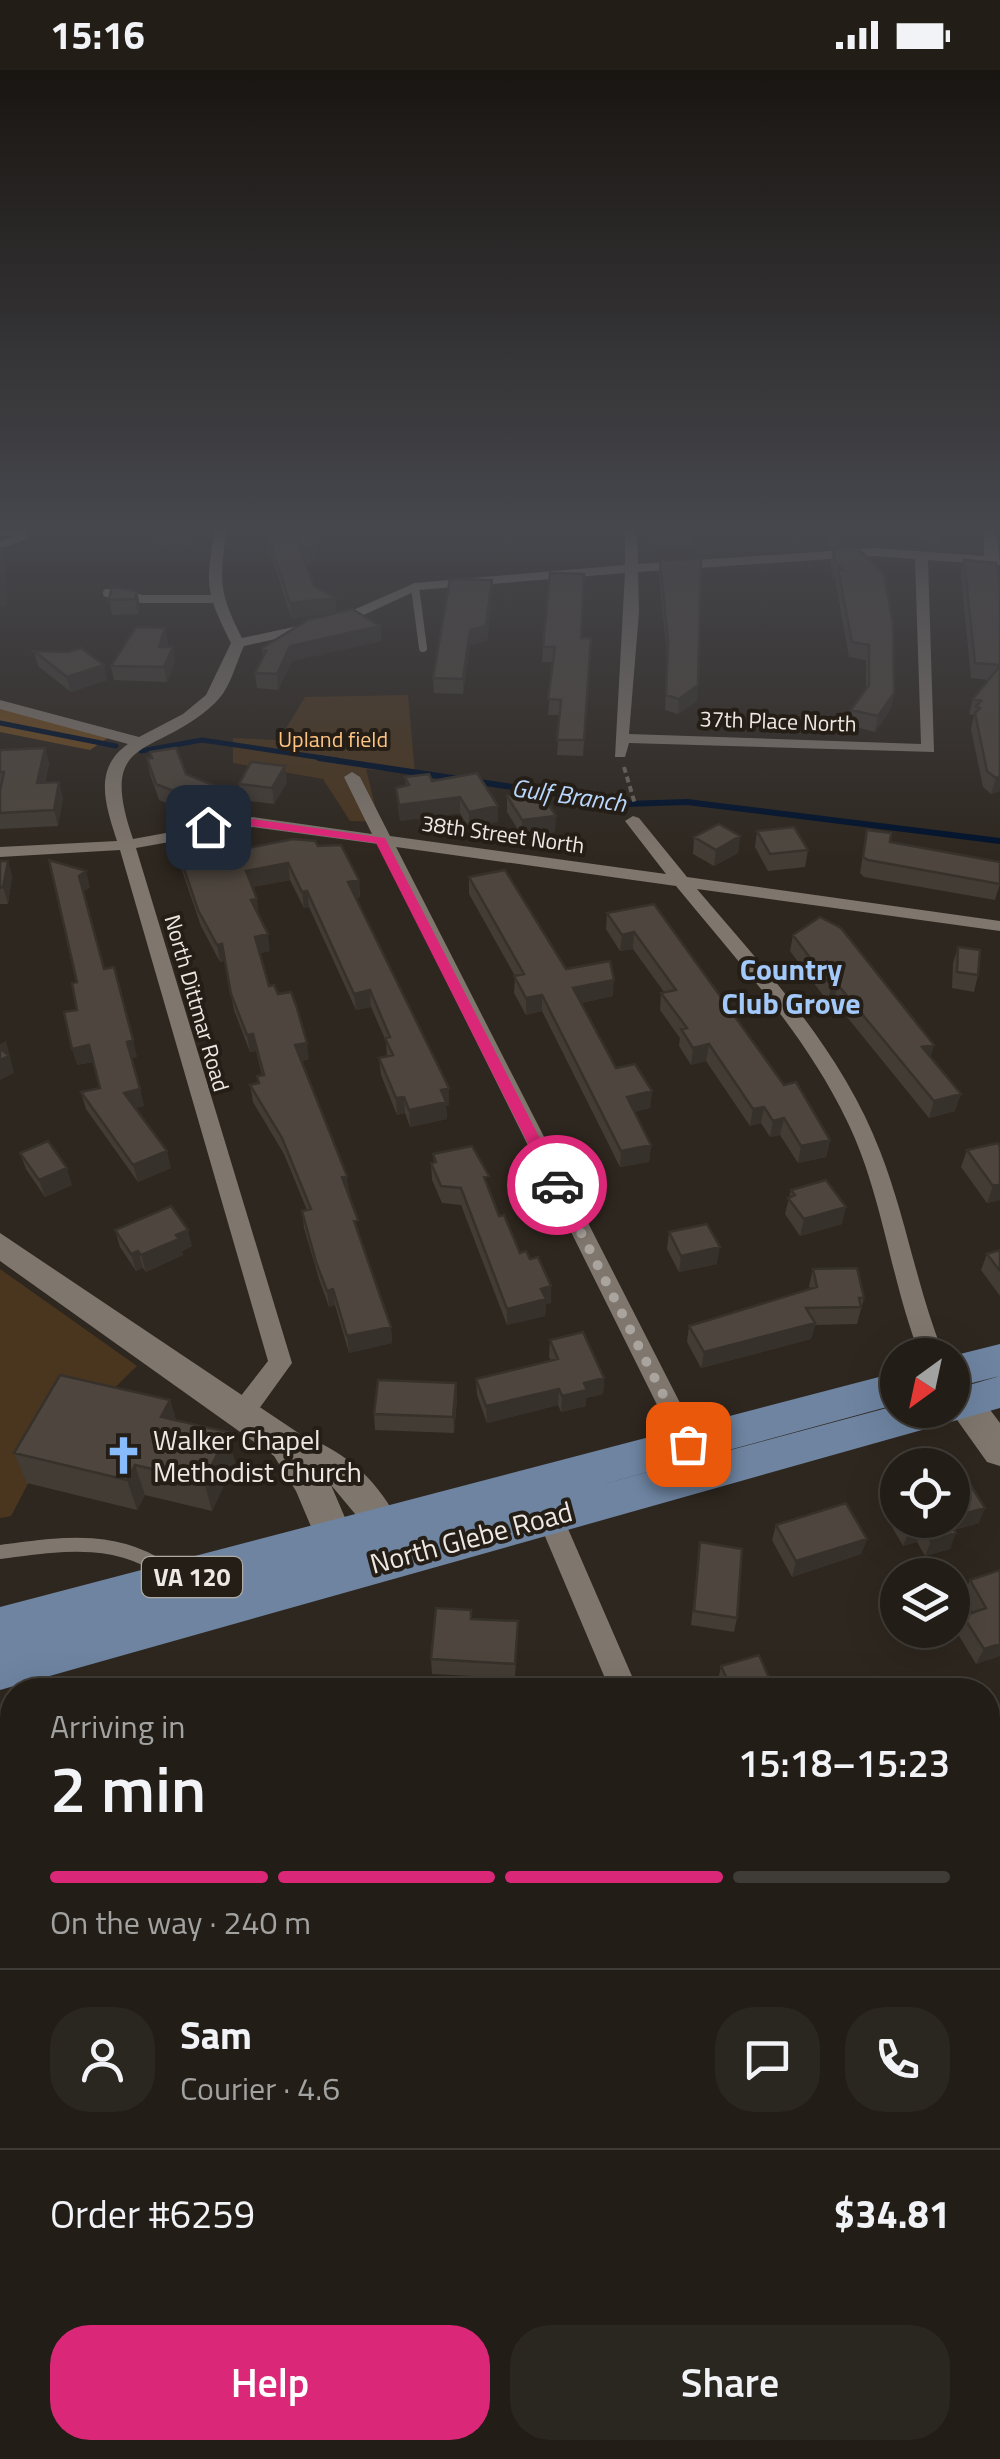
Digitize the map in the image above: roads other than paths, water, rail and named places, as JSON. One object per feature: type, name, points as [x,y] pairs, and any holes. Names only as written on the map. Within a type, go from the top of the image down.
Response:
[{"type":"main road","name":"North Glebe Road","points":[[970,1387],[1000,1360]]},
{"type":"main road","name":"North Glebe Road","points":[[0,1668],[688,1444],[880,1393]]},
{"type":"main road","name":"North Glebe Road","points":[[390,1541],[550,1516],[880,1419]]},
{"type":"main road","name":"North Glebe Road","points":[[0,1628],[177,1581],[341,1555]]},
{"type":"street","points":[[235,637],[238,643],[263,637]]},
{"type":"street","name":"37th Place North","points":[[627,637],[622,746],[929,749],[924,637]]},
{"type":"street","name":"North Dittmar Road","points":[[238,643],[224,681],[210,700],[139,742],[121,756],[110,776],[111,806],[127,845],[280,1363],[242,1413]]},
{"type":"street","points":[[0,704],[139,742]]},
{"type":"street","points":[[352,778],[688,1444]]},
{"type":"street","points":[[634,811],[680,880],[826,1068],[856,1118],[880,1180],[927,1338]]},
{"type":"street","name":"38th Street North","points":[[0,852],[127,845],[253,822],[1000,926]]},
{"type":"street","points":[[0,1245],[287,1444],[324,1458],[348,1475],[368,1496],[390,1541]]},
{"type":"street","points":[[970,1408],[1000,1451]]},
{"type":"street","points":[[287,1444],[307,1474],[341,1555]]},
{"type":"street","points":[[550,1516],[619,1678]]},
{"type":"lane","points":[[421,637],[422,648]]},
{"type":"lane","points":[[0,1552],[101,1542],[154,1558],[177,1581]]},
{"type":"waterway","name":"Gulf Branch","points":[[0,723],[116,746]]},
{"type":"waterway","name":"Gulf Branch","points":[[141,751],[202,740],[336,760]]},
{"type":"waterway","name":"Gulf Branch","points":[[319,758],[626,804],[687,802],[1000,841]]},
{"type":"place","name":"Walker Chapel Methodist Church","points":[[123,1455]]},
{"type":"district","name":"Country Club Grove","points":[[791,986]]},
{"type":"park label","name":"Upland field","points":[[333,739]]}]
